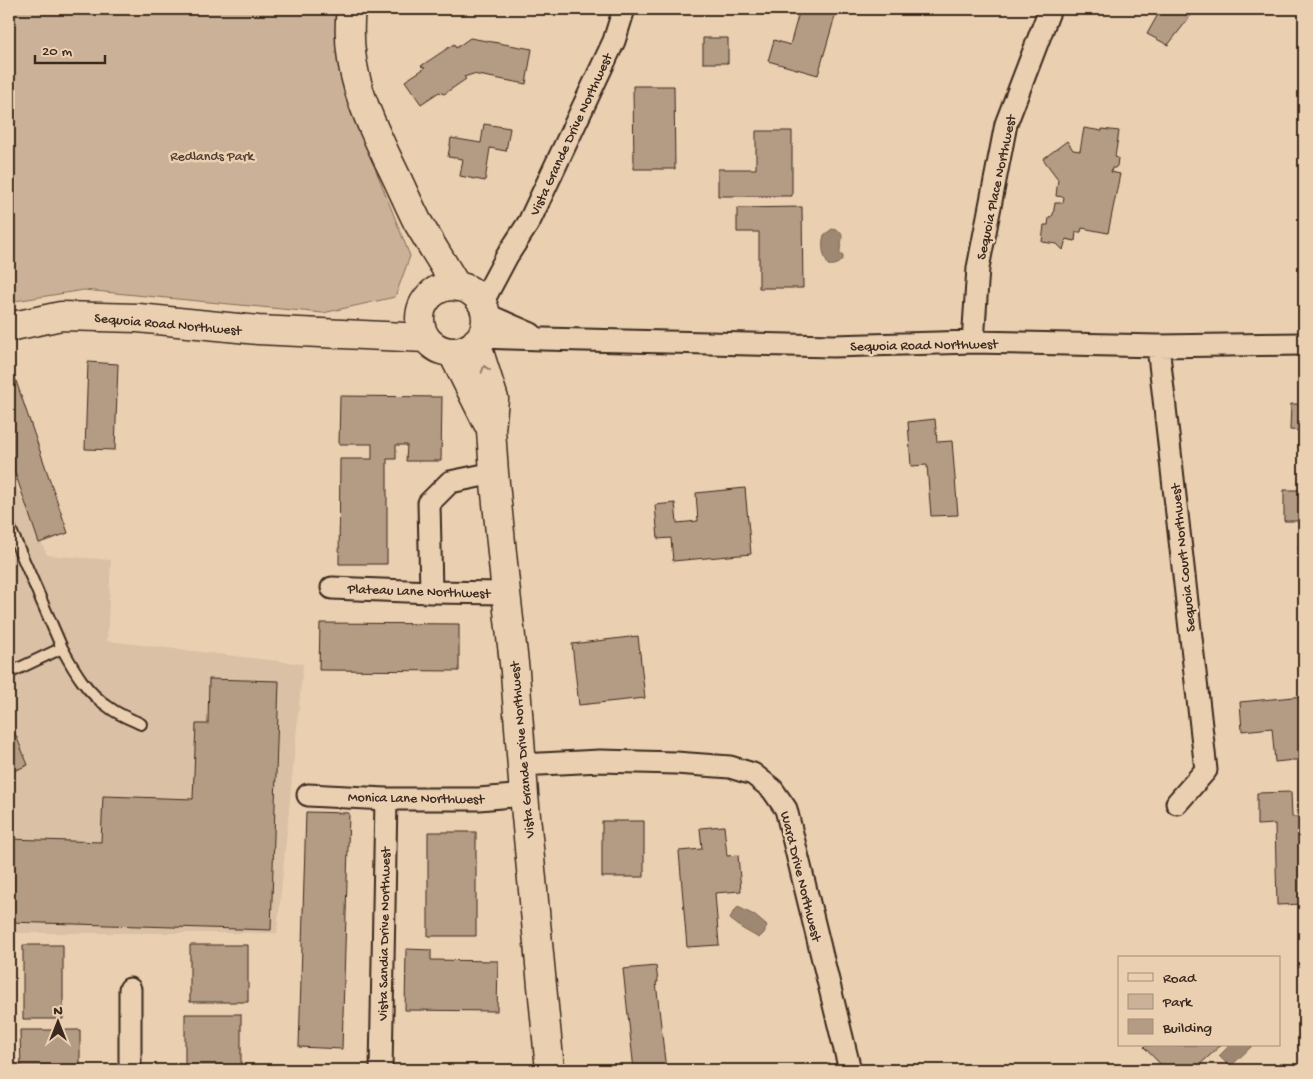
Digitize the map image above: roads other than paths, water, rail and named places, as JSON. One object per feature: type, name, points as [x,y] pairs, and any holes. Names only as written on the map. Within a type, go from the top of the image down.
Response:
[{"type":"street","points":[[351,9],[350,52],[357,87],[370,124],[417,221],[426,303],[420,325],[426,338],[433,346],[441,350],[472,318]]},
{"type":"street","name":"Vista Grande Drive Northwest","points":[[472,318],[507,256],[529,222],[614,41],[624,9]]},
{"type":"street","name":"Sequoia Place Northwest","points":[[972,342],[978,268],[1006,124],[1050,9]]},
{"type":"street","name":"Vista Grande Drive Northwest","points":[[417,221],[472,318],[491,430],[515,672],[521,765],[550,1070]]},
{"type":"street","name":"Sequoia Road Northwest","points":[[329,333],[426,303],[446,287],[472,318],[543,339],[833,346],[972,342],[1158,346],[1304,344]]},
{"type":"street","name":"Sequoia Road Northwest","points":[[9,326],[61,316],[138,318],[258,330],[426,338]]},
{"type":"street","name":"Sequoia Court Northwest","points":[[1158,346],[1206,770],[1177,803]]},
{"type":"street","points":[[431,592],[429,502],[450,482],[494,473]]},
{"type":"street","name":"Plateau Lane Northwest","points":[[332,588],[506,593]]},
{"type":"street","name":"Ward Drive Northwest","points":[[521,765],[600,761],[676,763],[730,767],[753,774],[772,789],[786,809],[850,1070]]},
{"type":"street","name":"Monica Lane Northwest","points":[[308,795],[386,799],[479,799],[524,795]]},
{"type":"street","name":"Vista Sandia Drive Northwest","points":[[381,1070],[386,799]]},
{"type":"street","points":[[130,989],[130,1070]]},
{"type":"lane","points":[[9,526],[62,648],[79,678],[94,696],[110,708],[141,724]]},
{"type":"lane","points":[[9,673],[62,648]]},
{"type":"park label","name":"Redlands Park","points":[[212,155]]}]
